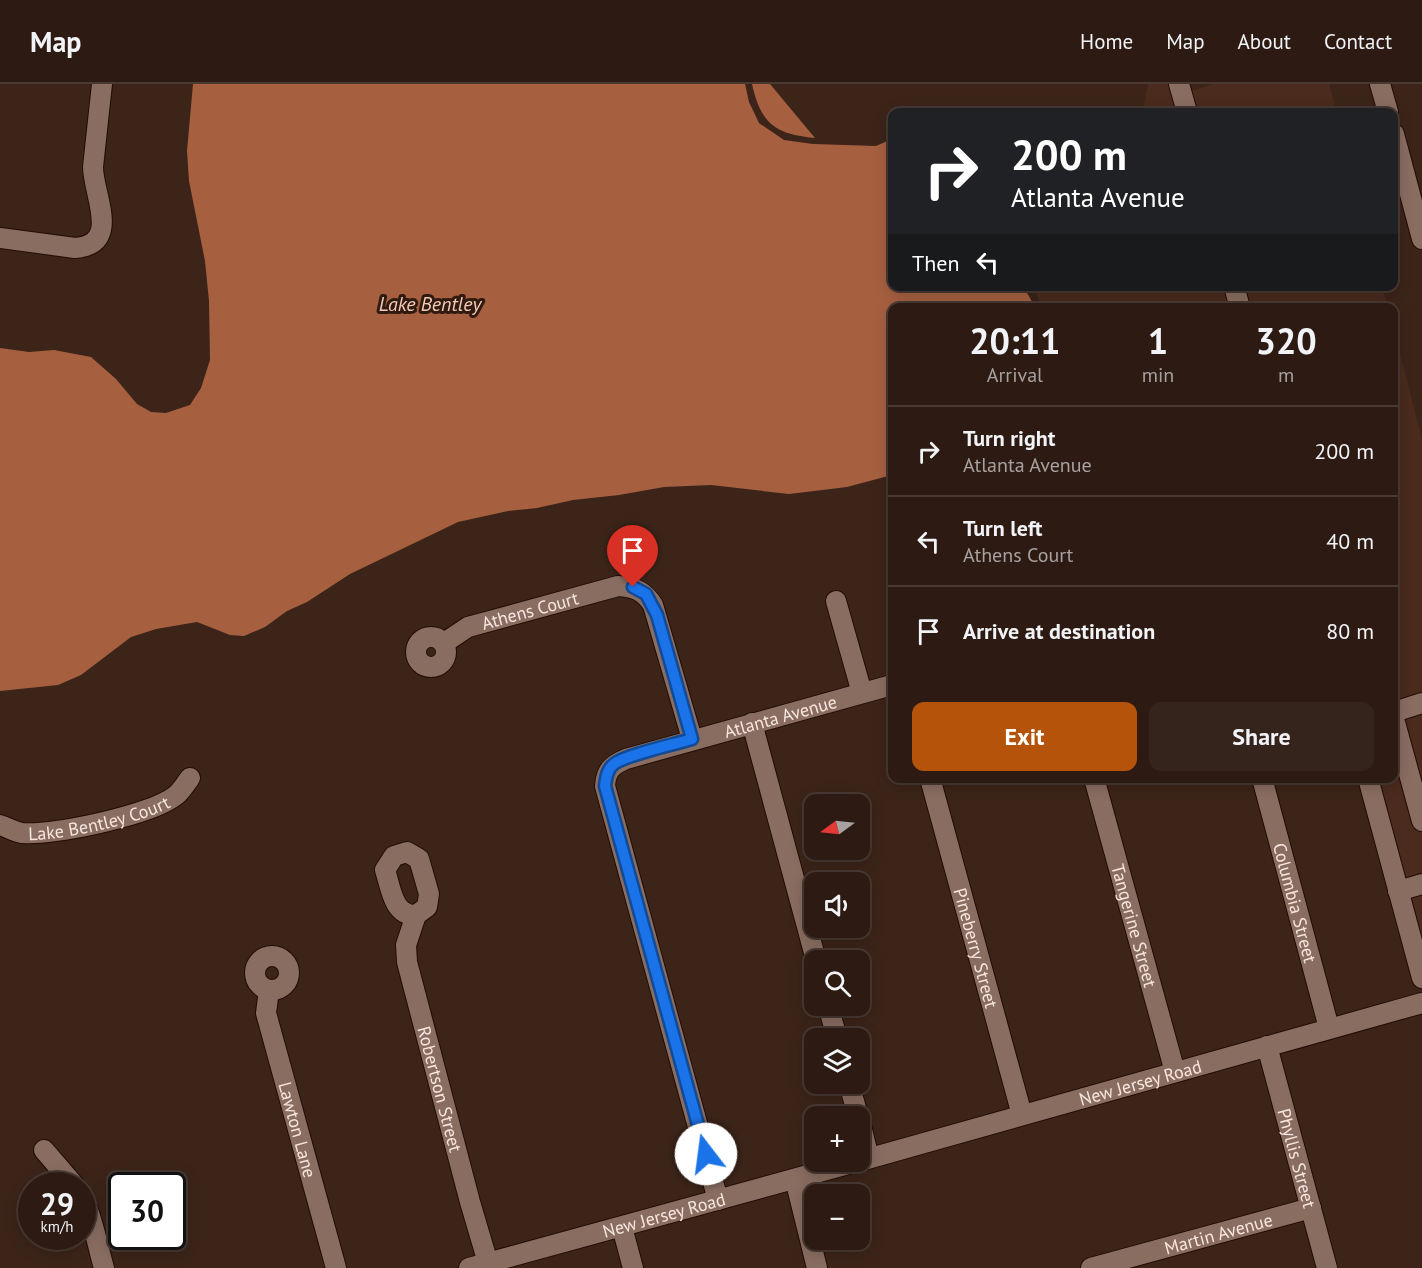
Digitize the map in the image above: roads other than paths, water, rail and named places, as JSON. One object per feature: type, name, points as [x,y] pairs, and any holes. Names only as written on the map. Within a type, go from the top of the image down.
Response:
[{"type":"street","points":[[0,238],[75,248],[87,247],[96,239],[102,229],[102,217],[93,180],[93,167],[102,84]]},
{"type":"street","points":[[1380,84],[1387,108]]},
{"type":"street","points":[[1183,85],[1186,108]]},
{"type":"street","points":[[1398,143],[1415,182],[1422,239]]},
{"type":"street","name":"Athens Court","points":[[444,643],[468,627],[618,586],[633,587],[646,594],[657,615],[692,739]]},
{"type":"street","points":[[837,601],[862,693]]},
{"type":"street","name":"Atlanta Avenue","points":[[718,1200],[605,786],[606,778],[613,764],[626,759],[888,686]]},
{"type":"street","points":[[1398,710],[1422,704]]},
{"type":"street","points":[[752,723],[813,950]]},
{"type":"street","points":[[1398,734],[1422,821]]},
{"type":"street","name":"Lake Bentley Court","points":[[0,825],[20,832],[38,833],[59,832],[92,825],[153,807],[175,796],[190,778]]},
{"type":"street","name":"Pineberry Street","points":[[931,783],[1022,1115]]},
{"type":"street","name":"Tangerine Street","points":[[1095,783],[1175,1072]]},
{"type":"street","name":"Columbia Street","points":[[1263,783],[1329,1028]]},
{"type":"street","points":[[1369,783],[1422,978]]},
{"type":"street","points":[[1398,891],[1422,885]]},
{"type":"street","name":"Robertson Street","points":[[416,915],[406,945],[407,962],[488,1263]]},
{"type":"street","name":"Lawton Lane","points":[[269,990],[266,1013],[336,1268]]},
{"type":"street","name":"New Jersey Road","points":[[870,1158],[1422,1003]]},
{"type":"street","name":"Phyllis Street","points":[[1267,1046],[1327,1268]]},
{"type":"street","points":[[44,1150],[63,1172]]},
{"type":"street","name":"New Jersey Road","points":[[469,1268],[820,1172]]},
{"type":"street","points":[[795,1179],[817,1268]]},
{"type":"street","name":"Martin Avenue","points":[[1091,1268],[1311,1208]]},
{"type":"street","points":[[622,1227],[633,1268]]},
{"type":"street","points":[[96,1243],[104,1268]]},
{"type":"water","name":"Lake Bentley","points":[[193,84],[745,84],[749,102],[759,123],[784,140],[813,144],[876,146],[888,141],[888,291],[1026,291],[1033,303],[888,303],[888,476],[847,487],[789,494],[711,485],[664,487],[508,511],[458,522],[350,574],[307,602],[287,611],[265,627],[244,636],[230,635],[197,622],[156,629],[131,637],[81,675],[58,685],[0,691],[0,348],[29,352],[54,350],[91,357],[116,379],[137,404],[151,412],[166,413],[190,405],[201,388],[210,360],[209,301],[205,261],[189,181],[187,151]]},
{"type":"water","points":[[752,84],[770,84],[815,138],[780,130],[765,118]]}]
